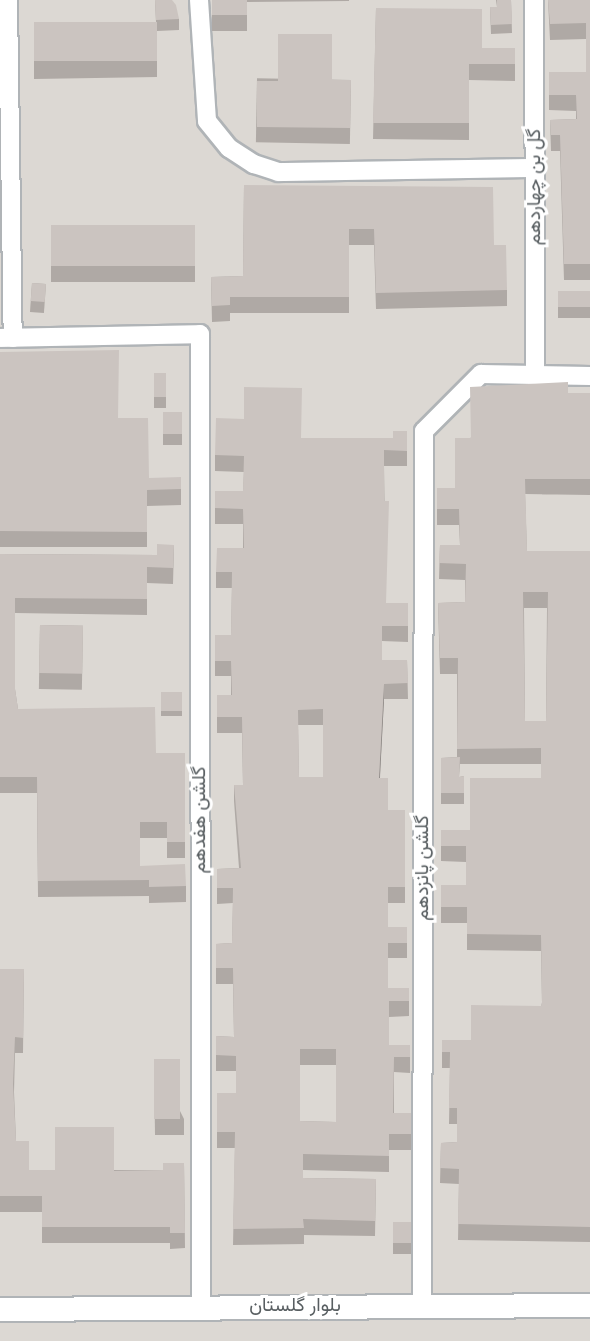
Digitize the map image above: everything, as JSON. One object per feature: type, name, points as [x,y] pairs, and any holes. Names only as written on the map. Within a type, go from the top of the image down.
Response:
[{"type":"street","points":[[6,338],[8,0]]},
{"type":"street","points":[[199,0],[207,121],[229,148],[278,172],[536,168]]},
{"type":"street","name":"گل بن چهاردهم","points":[[534,0],[535,374]]},
{"type":"street","name":"گلشن هفدهم","points":[[6,338],[200,334],[201,1306]]},
{"type":"street","name":"گلشن پانزدهم","points":[[422,1305],[424,430],[481,374],[535,374]]},
{"type":"street","points":[[535,374],[590,376]]},
{"type":"street","name":"بلوار گلستان","points":[[0,1309],[590,1305]]},
{"type":"shaded area","points":[[0,0],[590,0],[590,1341],[0,1341]]},
{"type":"building","points":[[155,0],[172,0],[179,19],[156,20]]},
{"type":"building","points":[[212,0],[247,0],[247,15],[212,15]]},
{"type":"building","points":[[497,0],[511,0],[512,24],[491,25],[490,7],[497,7]]},
{"type":"building","points":[[548,0],[590,0],[590,264],[564,264],[560,135],[551,135],[550,120],[577,119],[576,95],[549,95],[549,72],[586,72],[586,23],[550,24]]},
{"type":"building","points":[[376,8],[482,9],[482,48],[515,48],[515,64],[469,64],[469,123],[373,123]]},
{"type":"building","points":[[34,22],[157,22],[157,61],[34,61]]},
{"type":"building","points":[[278,34],[332,34],[332,80],[351,80],[350,128],[257,127],[257,81],[278,81]]},
{"type":"building","points":[[244,185],[493,187],[494,245],[506,245],[507,290],[376,293],[374,229],[349,229],[349,297],[230,297],[230,305],[212,306],[211,277],[243,276]]},
{"type":"building","points":[[51,225],[195,225],[195,266],[51,266]]},
{"type":"building","points":[[32,283],[46,284],[45,302],[31,301]]},
{"type":"building","points":[[558,291],[590,291],[590,307],[558,307]]},
{"type":"building","points":[[119,350],[118,418],[148,418],[149,478],[181,477],[181,489],[147,490],[147,532],[0,531],[0,352]]},
{"type":"building","points":[[154,373],[166,373],[166,397],[154,397]]},
{"type":"building","points":[[568,382],[568,393],[590,393],[590,479],[525,479],[527,551],[590,551],[590,1227],[458,1224],[459,1169],[440,1168],[441,1143],[457,1142],[457,1108],[449,1108],[450,1052],[442,1052],[442,1040],[471,1040],[471,1005],[541,1006],[542,1002],[541,935],[467,934],[467,907],[441,907],[441,885],[466,885],[466,846],[441,846],[441,830],[470,830],[470,778],[541,778],[541,748],[457,749],[458,658],[440,658],[438,603],[465,602],[466,564],[439,563],[440,545],[460,545],[459,509],[437,509],[437,488],[455,488],[455,438],[471,438],[470,387]],"holes":[[[523,592],[548,592],[546,721],[525,721]]]},
{"type":"building","points":[[244,387],[302,388],[301,438],[393,438],[393,431],[407,431],[407,451],[384,450],[384,501],[389,501],[386,603],[408,603],[408,626],[382,626],[382,660],[407,660],[408,683],[384,684],[379,778],[388,778],[388,810],[405,810],[405,887],[388,887],[388,927],[407,927],[407,943],[388,943],[388,988],[409,988],[409,1001],[389,1001],[389,1045],[410,1045],[410,1057],[394,1057],[393,1113],[411,1113],[411,1134],[389,1134],[389,1156],[303,1154],[303,1178],[376,1179],[375,1221],[303,1219],[304,1228],[233,1229],[235,1132],[217,1132],[217,1093],[236,1093],[236,1056],[216,1055],[216,1036],[234,1037],[233,968],[216,968],[216,944],[232,943],[233,888],[217,888],[217,869],[241,868],[234,785],[243,785],[242,717],[217,717],[217,695],[232,695],[231,661],[215,661],[215,635],[231,635],[232,572],[216,572],[217,548],[244,548],[243,509],[215,508],[215,491],[243,491],[244,456],[215,455],[216,418],[244,419]],"holes":[[[323,709],[323,777],[299,777],[298,710]],[[300,1049],[336,1049],[336,1122],[300,1121]]]},
{"type":"building","points":[[163,412],[182,412],[182,434],[163,434]]},
{"type":"building","points":[[157,544],[174,545],[173,568],[147,567],[147,599],[15,598],[15,689],[18,709],[155,707],[156,753],[185,753],[185,842],[167,842],[167,822],[140,822],[140,866],[185,864],[186,886],[149,887],[149,880],[38,881],[37,777],[0,777],[0,554],[157,555]]},
{"type":"building","points":[[40,625],[83,626],[82,674],[39,673]]},
{"type":"building","points":[[161,692],[182,692],[182,711],[161,711]]},
{"type":"building","points":[[460,757],[459,777],[464,776],[464,793],[441,793],[441,758]]},
{"type":"building","points":[[0,969],[24,969],[23,1038],[15,1037],[13,1084],[16,1141],[29,1141],[29,1170],[55,1170],[55,1127],[114,1127],[114,1171],[163,1170],[163,1163],[184,1163],[185,1233],[170,1233],[170,1227],[42,1227],[42,1196],[0,1196]]},
{"type":"building","points":[[154,1059],[180,1059],[180,1119],[154,1119]]},
{"type":"building","points":[[393,1222],[411,1222],[411,1243],[393,1243]]}]
